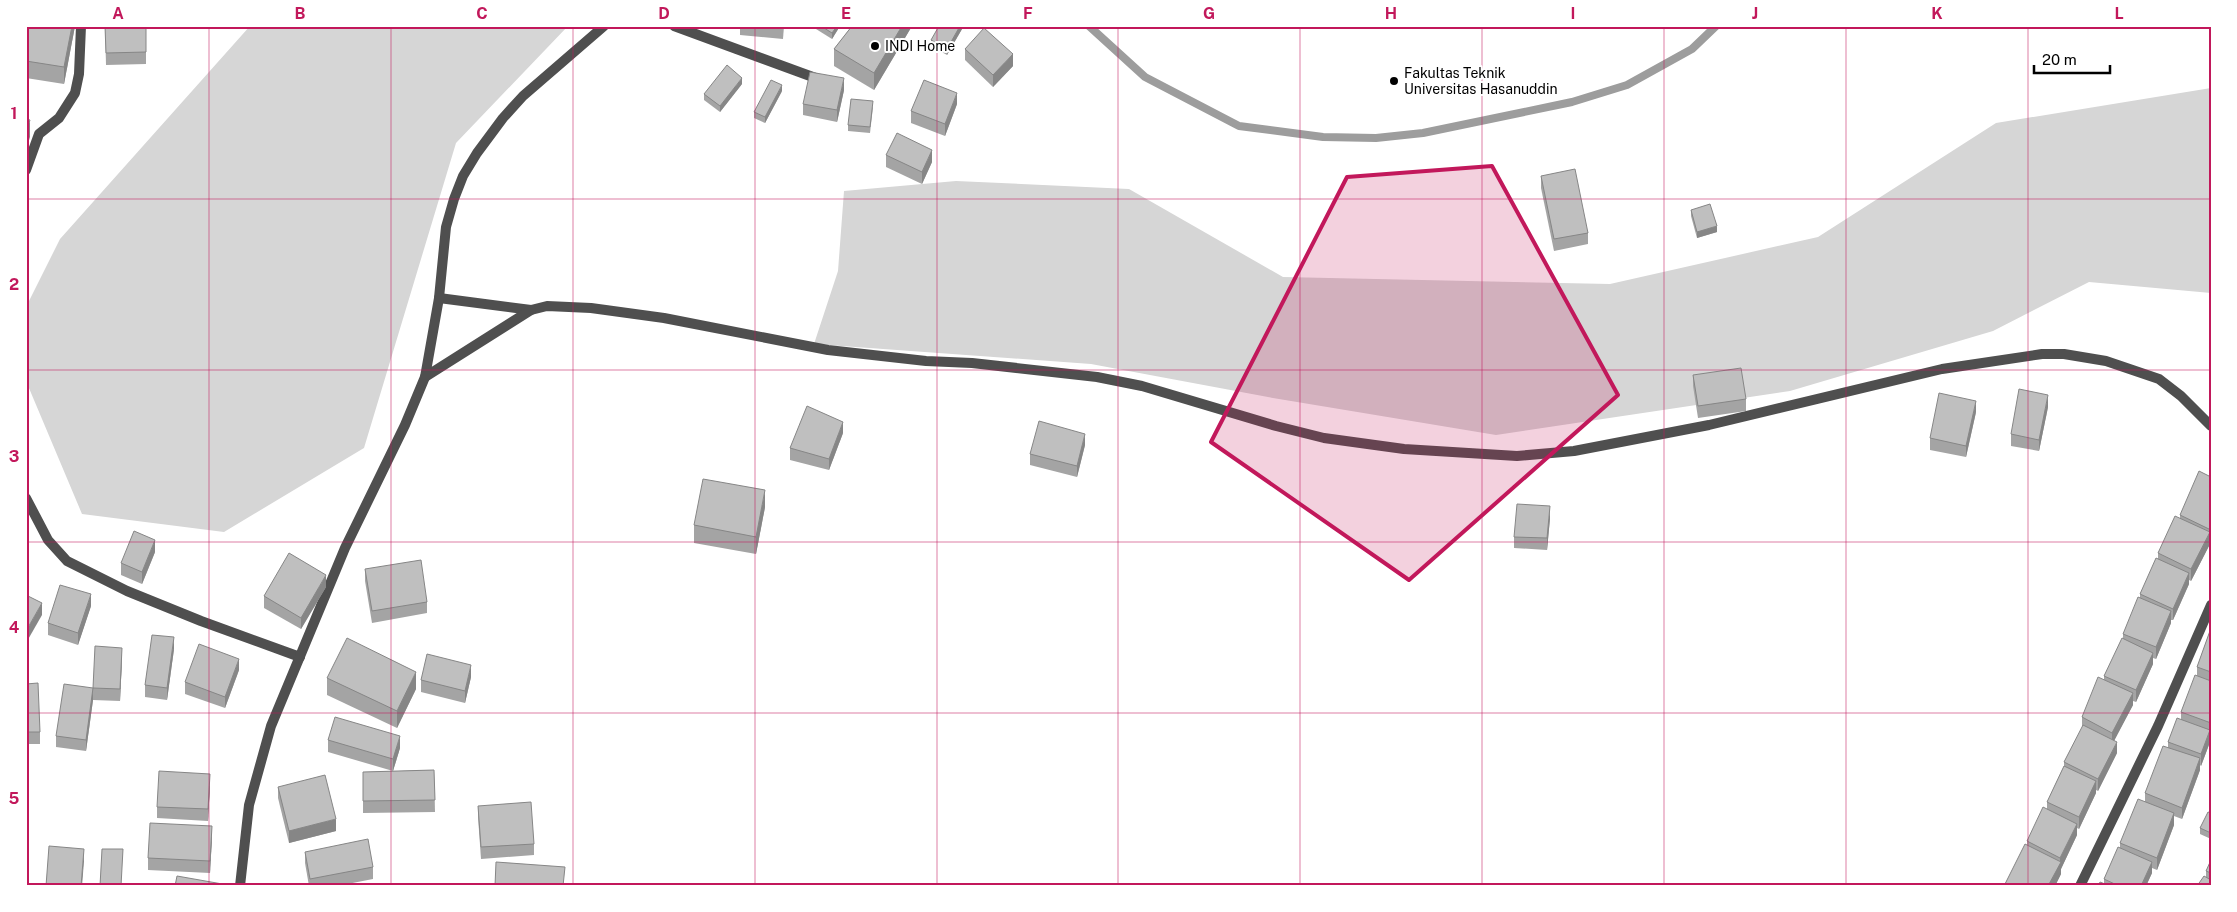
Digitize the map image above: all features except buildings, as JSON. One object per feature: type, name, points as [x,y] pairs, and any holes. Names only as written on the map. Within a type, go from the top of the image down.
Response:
[{"type":"street","points":[[26,170],[39,134],[59,118],[75,93],[79,74],[81,26]]},
{"type":"street","points":[[240,886],[249,805],[271,726],[344,548],[404,425],[425,377],[439,298],[446,227],[454,198],[463,176],[488,138],[523,96],[604,26]]},
{"type":"street","points":[[674,26],[832,84]]},
{"type":"street","points":[[439,298],[532,310]]},
{"type":"street","points":[[425,377],[532,310],[547,306],[591,308],[664,318],[828,350],[1097,377],[1142,386],[1225,412],[1295,431],[1343,441],[1404,449],[1517,456],[1574,451],[1709,425],[1942,369],[2042,354],[2064,354],[2106,361],[2159,379],[2181,396],[2211,426]]},
{"type":"street","points":[[26,498],[48,540],[67,561],[127,591],[201,621],[300,657]]},
{"type":"street","points":[[2080,886],[2158,726],[2211,606]]},
{"type":"highlighted area","points":[[1492,166],[1618,395],[1409,580],[1211,442],[1347,177]]},
{"type":"shaded area","points":[[250,26],[568,26],[456,143],[364,448],[224,532],[82,514],[26,381],[26,307],[60,239]]},
{"type":"shaded area","points":[[2211,88],[2211,293],[2089,282],[1993,331],[1790,391],[1496,435],[1273,398],[1091,364],[814,344],[838,271],[844,191],[956,181],[1129,189],[1283,277],[1610,284],[1818,237],[1996,123]]},
{"type":"waterway","points":[[1089,26],[1145,77],[1239,126],[1323,137],[1376,138],[1423,133],[1572,102],[1627,85],[1692,49],[1716,26]]},
{"type":"place","name":"INDI Home","points":[[875,46]]},
{"type":"place","name":"Fakultas Teknik Universitas Hasanuddin","points":[[1394,81]]}]
